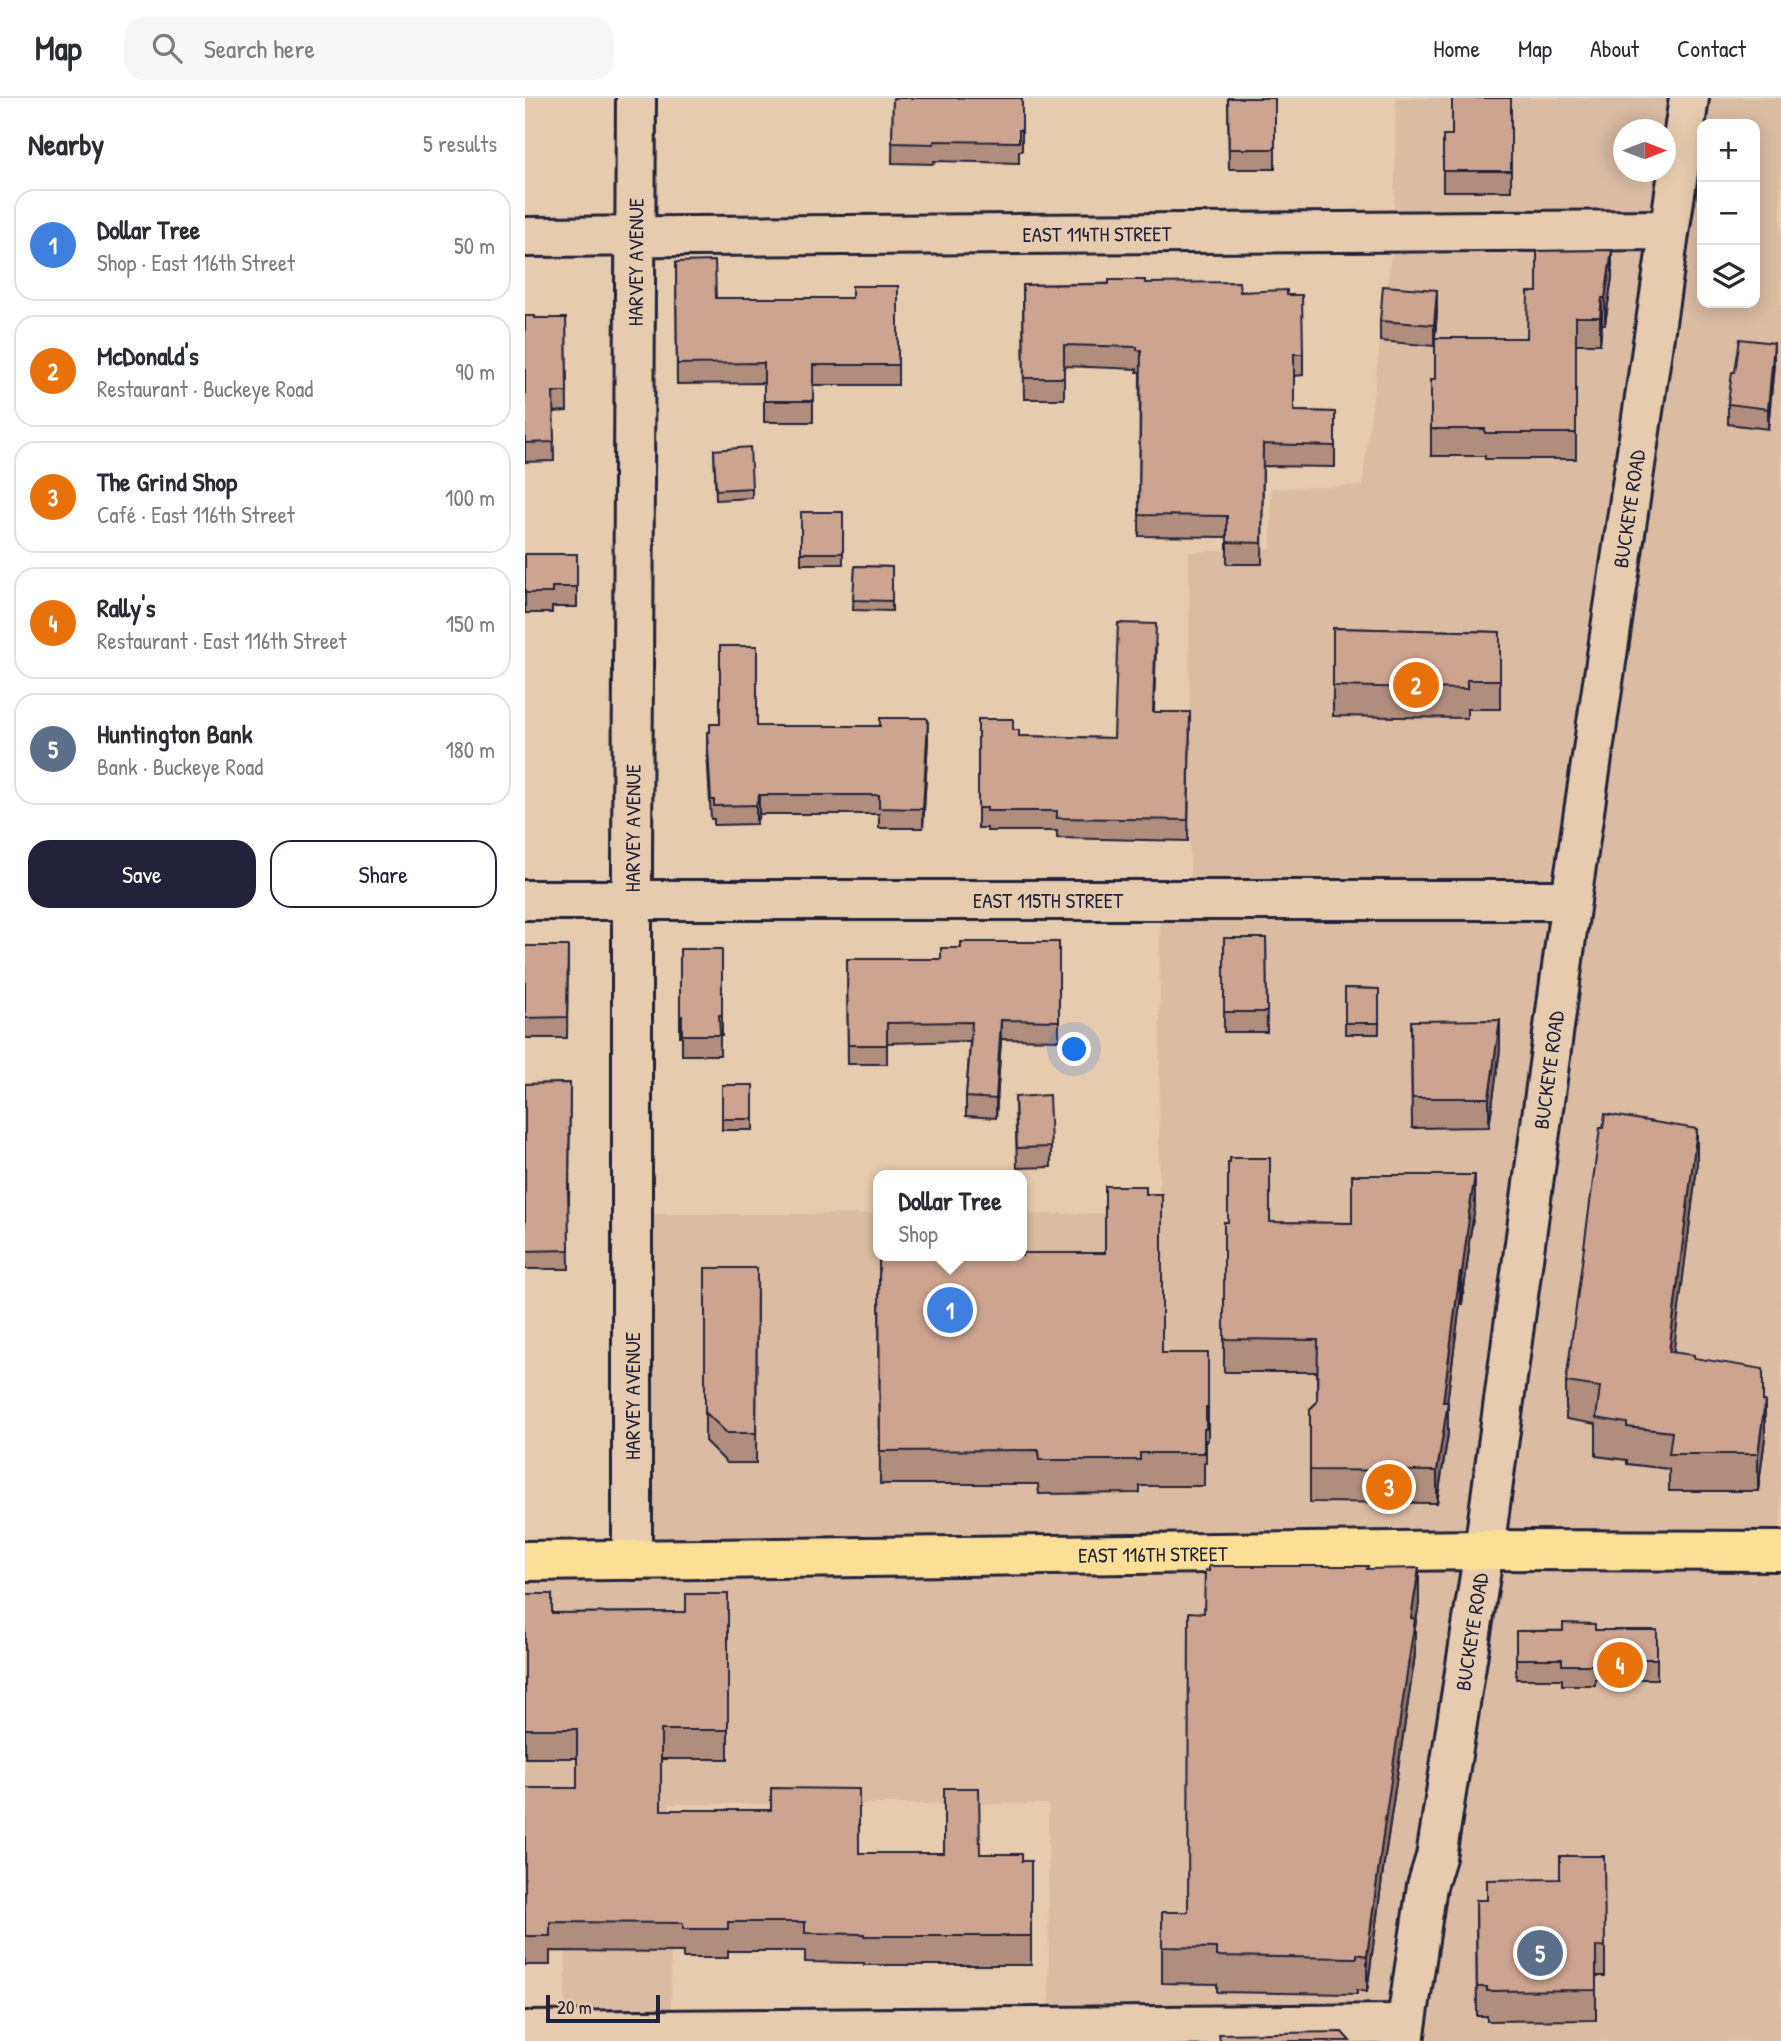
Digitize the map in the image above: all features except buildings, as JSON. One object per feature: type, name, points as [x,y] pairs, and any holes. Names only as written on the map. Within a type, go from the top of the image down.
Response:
[{"type":"main road","name":"EAST 116TH STREET","points":[[525,1561],[1484,1550],[1781,1552]]},
{"type":"street","name":"HARVEY AVENUE","points":[[632,1560],[636,98]]},
{"type":"street","name":"BUCKEYE ROAD","points":[[1405,2032],[1427,1886],[1436,1857],[1484,1550],[1571,900],[1689,98]]},
{"type":"street","name":"EAST 114TH STREET","points":[[525,237],[1669,230]]},
{"type":"street","name":"EAST 115TH STREET","points":[[525,900],[1571,900]]},
{"type":"street","points":[[525,2031],[1405,2032]]},
{"type":"shaded area","points":[[1396,98],[1781,98],[1781,2041],[1102,2041],[1049,2027],[1048,1804],[670,1804],[671,2030],[565,2031],[567,1800],[525,1800],[525,1561],[631,1560],[632,1214],[873,1214],[873,1261],[1027,1261],[1027,1214],[1159,1213],[1160,900],[1190,900],[1189,552],[1271,549],[1271,488],[1362,486],[1394,232]]},
{"type":"place","name":"McDonald's","points":[[1416,685]]},
{"type":"place","name":"Dollar Tree","points":[[950,1310]]},
{"type":"place","name":"The Grind Shop","points":[[1389,1487]]},
{"type":"place","name":"Rally's","points":[[1620,1665]]},
{"type":"place","name":"Huntington Bank","points":[[1540,1953]]}]
